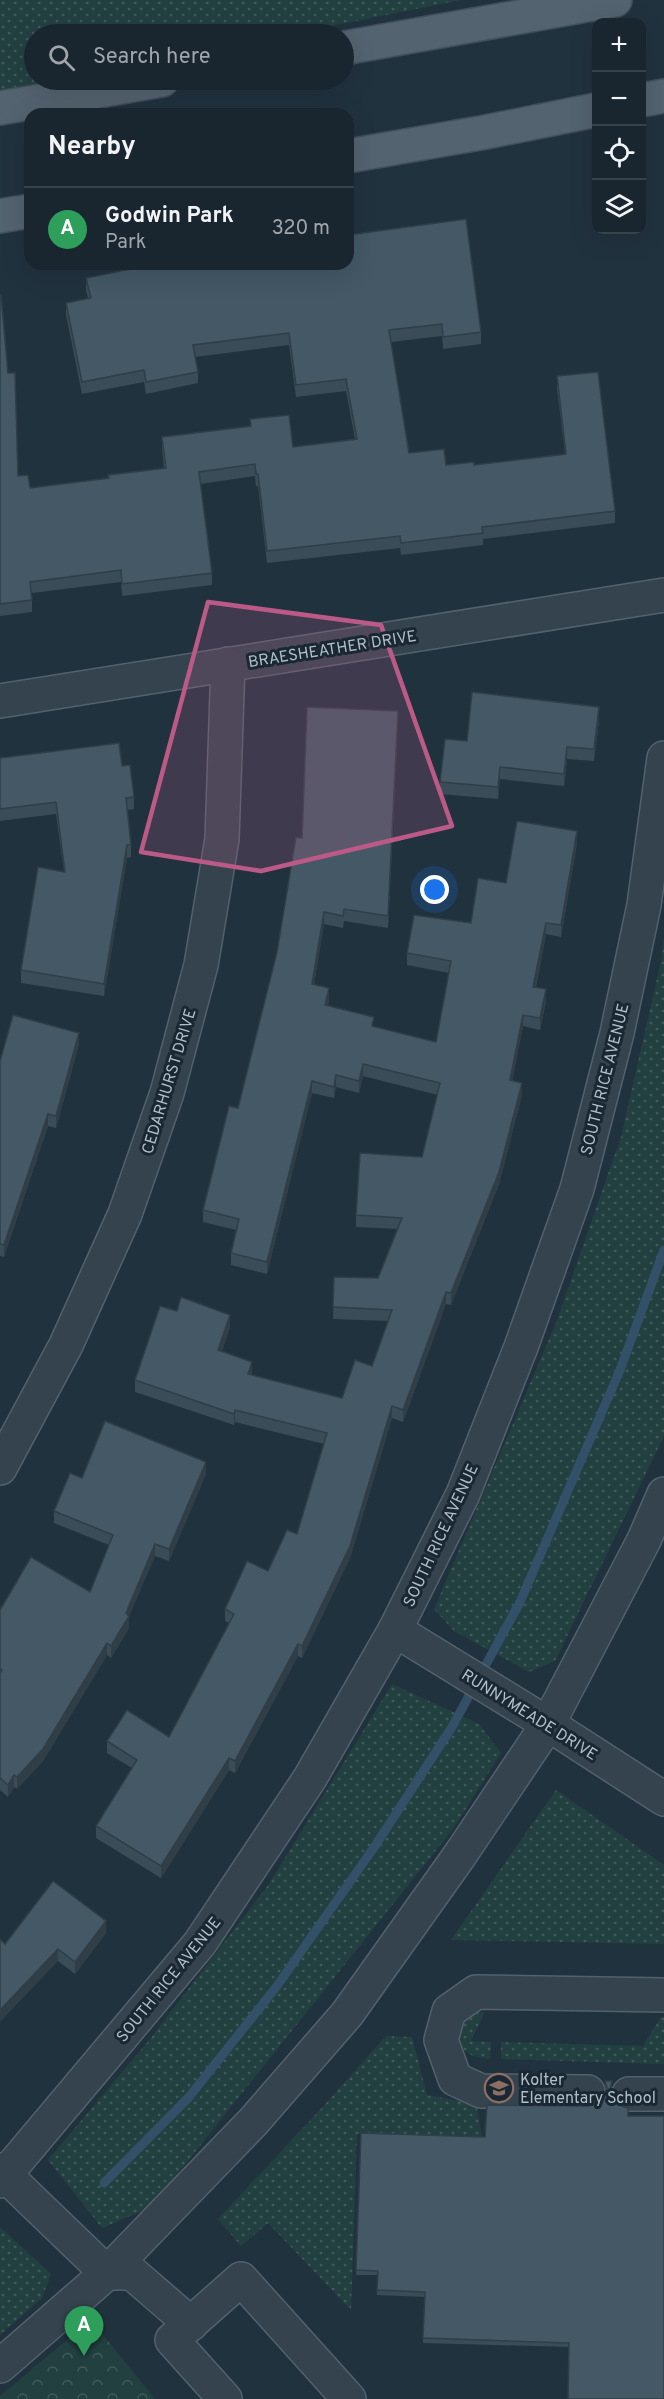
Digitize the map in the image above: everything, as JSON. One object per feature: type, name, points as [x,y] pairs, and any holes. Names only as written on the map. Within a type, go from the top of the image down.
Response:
[{"type":"main road","points":[[354,46],[615,0]]},
{"type":"main road","points":[[0,108],[104,90]]},
{"type":"main road","points":[[646,99],[664,96]]},
{"type":"main road","points":[[354,155],[592,111]]},
{"type":"main road","points":[[0,216],[24,212]]},
{"type":"street","name":"BRAESHEATHER DRIVE","points":[[0,701],[664,595]]},
{"type":"street","name":"CEDARHURST DRIVE","points":[[0,1468],[66,1344],[125,1214],[167,1093],[201,964],[222,839],[228,664]]},
{"type":"street","name":"SOUTH RICE AVENUE","points":[[2,2176],[200,1942],[310,1778],[395,1630],[463,1494],[521,1347],[577,1189],[617,1033],[644,905],[664,758]]},
{"type":"street","points":[[0,2366],[107,2273],[253,2122],[347,2014],[460,1855],[548,1724],[644,1540],[664,1494]]},
{"type":"street","name":"RUNNYMEADE DRIVE","points":[[395,1630],[504,1696],[664,1799]]},
{"type":"street","points":[[588,2092],[481,2091],[455,2079],[441,2040],[449,2011],[477,1992],[664,1995]]},
{"type":"street","points":[[628,2094],[664,2094]]},
{"type":"street","points":[[2,2176],[107,2273],[132,2273],[191,2324]]},
{"type":"street","points":[[225,2399],[172,2340],[241,2279],[349,2399]]},
{"type":"highlighted area","points":[[208,602],[381,625],[452,826],[261,871],[141,852]]},
{"type":"green space","points":[[0,0],[461,0],[341,24],[24,24],[24,86],[0,90]]},
{"type":"green space","points":[[664,938],[664,1436],[555,1661],[529,1672],[454,1631],[434,1609],[556,1323],[621,1137],[662,957]]},
{"type":"green space","points":[[392,1684],[479,1724],[501,1753],[453,1829],[151,2207],[102,2228],[48,2160],[150,2039],[269,1884]]},
{"type":"green space","points":[[556,1790],[664,1865],[664,1944],[451,1940]]},
{"type":"green space","points":[[475,2012],[485,2012],[471,2041],[491,2042],[490,2059],[473,2056],[461,2048],[462,2027],[466,2019]]},
{"type":"green space","points":[[661,2017],[664,2017],[664,2064],[501,2059],[501,2042],[643,2046]]},
{"type":"green space","points":[[386,2036],[412,2037],[427,2095],[476,2104],[482,2136],[357,2134],[351,2310],[268,2223],[241,2246],[218,2219]]},
{"type":"green space","points":[[0,2227],[51,2274],[42,2298],[0,2335]]},
{"type":"green space","points":[[91,2320],[155,2399],[0,2399],[0,2396]]},
{"type":"building","points":[[466,219],[481,332],[443,337],[442,324],[389,330],[409,453],[444,449],[446,465],[474,462],[474,465],[566,454],[557,376],[598,372],[615,511],[482,527],[483,533],[401,543],[400,536],[267,551],[255,464],[199,472],[212,573],[122,584],[121,570],[30,582],[32,600],[0,604],[0,295],[8,373],[15,373],[18,476],[28,475],[30,488],[166,468],[162,437],[251,426],[250,419],[289,415],[293,447],[357,439],[346,379],[296,385],[289,333],[193,345],[198,372],[146,382],[144,370],[82,382],[66,303],[91,298],[86,278],[125,270],[354,270],[354,234]]},
{"type":"building","points":[[472,692],[599,707],[594,749],[567,747],[564,774],[500,767],[498,787],[440,782],[445,739],[467,741]]},
{"type":"building","points":[[307,707],[398,711],[388,916],[344,909],[343,916],[324,912],[312,984],[329,988],[325,1005],[374,1017],[372,1026],[436,1042],[451,961],[407,953],[414,915],[471,923],[478,878],[506,883],[517,821],[577,831],[561,925],[546,923],[533,987],[546,989],[540,1018],[523,1015],[510,1080],[522,1083],[499,1172],[451,1293],[446,1292],[403,1410],[392,1406],[350,1546],[302,1646],[298,1644],[235,1761],[229,1758],[161,1866],[96,1826],[137,1760],[107,1741],[127,1710],[169,1737],[234,1614],[225,1609],[247,1561],[268,1571],[287,1530],[297,1534],[327,1433],[235,1410],[234,1414],[135,1380],[160,1306],[177,1311],[181,1297],[230,1315],[218,1350],[252,1362],[248,1374],[342,1398],[355,1360],[372,1366],[392,1310],[333,1307],[334,1277],[378,1278],[402,1218],[356,1215],[360,1153],[422,1157],[440,1083],[363,1064],[359,1081],[336,1075],[334,1087],[312,1081],[267,1262],[231,1253],[239,1219],[203,1210],[229,1106],[238,1108],[277,952],[296,837],[302,838]]},
{"type":"building","points":[[119,743],[122,766],[130,765],[134,797],[126,798],[131,845],[127,845],[104,984],[21,970],[38,867],[65,872],[56,802],[0,809],[0,758]]},
{"type":"building","points":[[13,1015],[79,1033],[56,1116],[48,1114],[4,1245],[0,1244],[0,1061]]},
{"type":"building","points":[[105,1421],[206,1462],[169,1549],[155,1544],[126,1613],[129,1616],[111,1646],[107,1643],[43,1749],[17,1777],[14,1775],[8,1785],[0,1778],[0,1673],[2,1670],[0,1668],[0,1610],[31,1557],[90,1592],[113,1535],[54,1511],[70,1473],[82,1478]]},
{"type":"building","points":[[53,1881],[106,1921],[75,1962],[58,1949],[0,2010],[0,1939],[5,1944]]},
{"type":"building","points":[[605,2081],[612,2081],[610,2090],[613,2098],[619,2105],[628,2108],[628,2116],[664,2116],[664,2399],[568,2399],[569,2343],[423,2338],[425,2292],[377,2290],[378,2271],[356,2270],[361,2133],[485,2137],[487,2105],[588,2106],[597,2104],[604,2097],[607,2088]]},
{"type":"waterway","points":[[104,2183],[189,2097],[277,1986],[375,1846],[452,1727],[520,1602],[620,1370],[664,1250]]},
{"type":"place","name":"Kolter Elementary School","points":[[499,2088]]},
{"type":"place","name":"Godwin Park","points":[[84,2356]]}]
